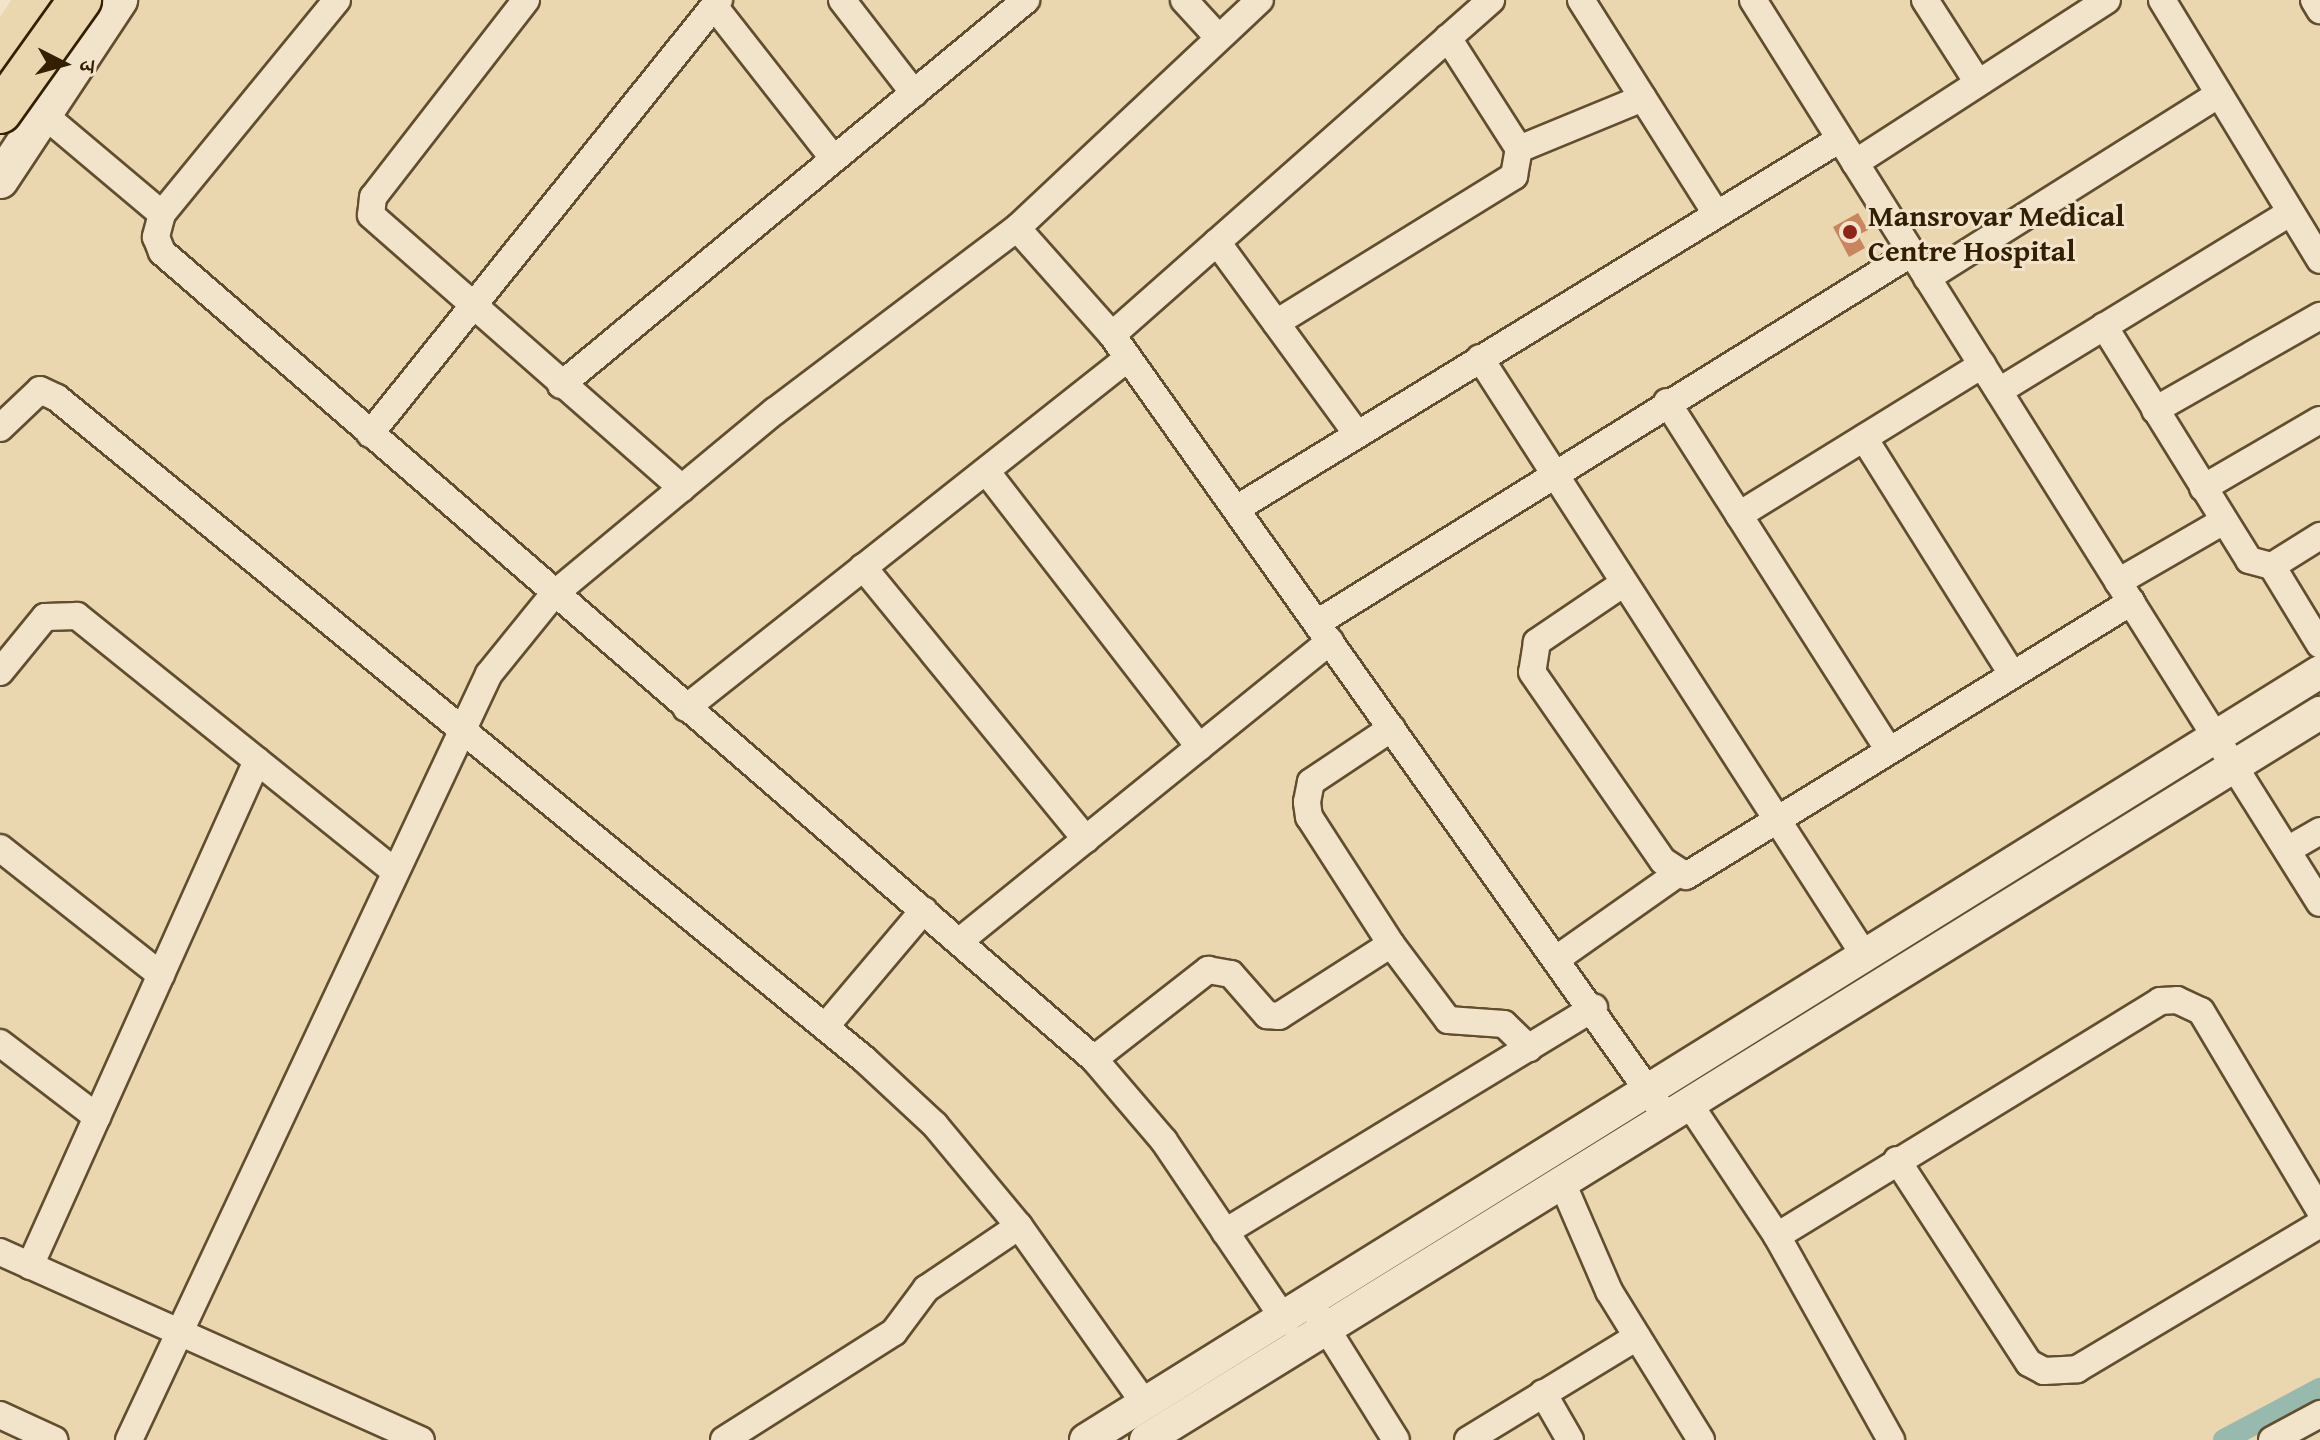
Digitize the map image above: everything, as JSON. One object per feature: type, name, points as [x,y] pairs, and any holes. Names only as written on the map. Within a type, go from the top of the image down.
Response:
[{"type":"highway","points":[[0,54],[37,0]]},
{"type":"highway","points":[[0,112],[80,0]]},
{"type":"main road","points":[[0,180],[119,0]]},
{"type":"street","points":[[337,0],[162,214],[156,237],[162,252],[553,595],[961,940],[1094,1059],[1164,1141],[1225,1232],[1307,1317],[1396,1440]]},
{"type":"street","points":[[526,0],[370,209],[377,226],[682,488]]},
{"type":"street","points":[[842,0],[914,93]]},
{"type":"street","points":[[561,385],[1026,0]]},
{"type":"street","points":[[1184,0],[1217,36]]},
{"type":"street","points":[[129,1440],[459,726],[489,674],[553,595],[682,488],[1017,228],[1217,36],[1260,0]]},
{"type":"street","points":[[1112,335],[1491,0]]},
{"type":"street","points":[[1581,0],[1715,212]]},
{"type":"street","points":[[1753,0],[2125,592],[2237,764],[2320,903]]},
{"type":"street","points":[[1925,0],[1978,83]]},
{"type":"street","points":[[1855,163],[2107,0]]},
{"type":"street","points":[[2162,0],[2320,260]]},
{"type":"street","points":[[2314,0],[2320,10]]},
{"type":"street","points":[[370,434],[469,305],[716,3],[834,159]]},
{"type":"street","points":[[1276,323],[1514,176],[1519,149],[1448,38]]},
{"type":"street","points":[[0,79],[162,214]]},
{"type":"street","points":[[1927,278],[2219,94]]},
{"type":"street","points":[[1519,149],[1643,98]]},
{"type":"street","points":[[1236,509],[1715,212],[1840,139]]},
{"type":"street","points":[[1999,391],[2291,212]]},
{"type":"street","points":[[1017,228],[1112,335],[1594,1008],[1777,1236],[1891,1440]]},
{"type":"street","points":[[1217,242],[1357,434]]},
{"type":"street","points":[[961,940],[1199,747],[1323,632],[1551,475],[1912,253]]},
{"type":"street","points":[[2155,410],[2320,316]]},
{"type":"street","points":[[2104,326],[2222,522],[2249,560],[2272,566],[2320,645]]},
{"type":"street","points":[[686,708],[1128,358]]},
{"type":"street","points":[[1480,358],[1772,821],[1865,956]]},
{"type":"street","points":[[1739,515],[1982,365]]},
{"type":"street","points":[[0,428],[40,390],[57,398],[825,1027],[935,1125],[1019,1226],[1145,1404]]},
{"type":"street","points":[[1667,402],[1888,749]]},
{"type":"street","points":[[2203,488],[2320,420]]},
{"type":"street","points":[[1864,438],[2012,674]]},
{"type":"street","points":[[986,471],[1199,747]]},
{"type":"street","points":[[1558,958],[1677,874],[1696,874],[1772,821],[2012,674],[2222,522]]},
{"type":"street","points":[[2272,566],[2320,536]]},
{"type":"street","points":[[863,567],[1086,839]]},
{"type":"street","points":[[1621,585],[1537,642],[1532,672],[1677,874]]},
{"type":"street","points":[[0,672],[45,617],[77,616],[393,870]]},
{"type":"street","points":[[1086,1440],[1145,1404],[1561,1180],[1865,956],[2320,672]]},
{"type":"street","points":[[1146,1440],[1307,1317],[2320,713]]},
{"type":"street","points":[[1392,728],[1311,782],[1307,802],[1309,817],[1391,944],[1448,1020],[1504,1024],[1529,1048]]},
{"type":"street","points":[[30,1266],[257,761]]},
{"type":"street","points":[[2289,849],[2320,831]]},
{"type":"street","points":[[0,848],[161,975]]},
{"type":"street","points":[[825,1027],[924,910]]},
{"type":"street","points":[[1094,1059],[1208,970],[1231,974],[1267,1015],[1279,1016],[1391,944]]},
{"type":"street","points":[[1777,1236],[2160,1001],[2177,1000],[2201,1011],[2320,1211]]},
{"type":"street","points":[[1225,1232],[1594,1008]]},
{"type":"street","points":[[0,1043],[97,1117]]},
{"type":"street","points":[[1897,1160],[2029,1363],[2044,1371],[2077,1369],[2320,1224]]},
{"type":"street","points":[[1561,1180],[1637,1337],[1701,1440]]},
{"type":"street","points":[[724,1440],[894,1332],[926,1289],[1019,1226]]},
{"type":"street","points":[[0,1252],[421,1440]]},
{"type":"street","points":[[1468,1440],[1637,1337]]},
{"type":"street","points":[[1543,1393],[1570,1440]]},
{"type":"street","points":[[2272,1440],[2320,1414]]},
{"type":"street","points":[[0,1415],[54,1440]]},
{"type":"building","points":[[1858,213],[1868,230],[1858,235],[1865,248],[1849,257],[1833,227]]},
{"type":"waterway","points":[[2224,1440],[2320,1389]]},
{"type":"place","name":"Mansrovar Medical Centre Hospital","points":[[1850,232]]}]
